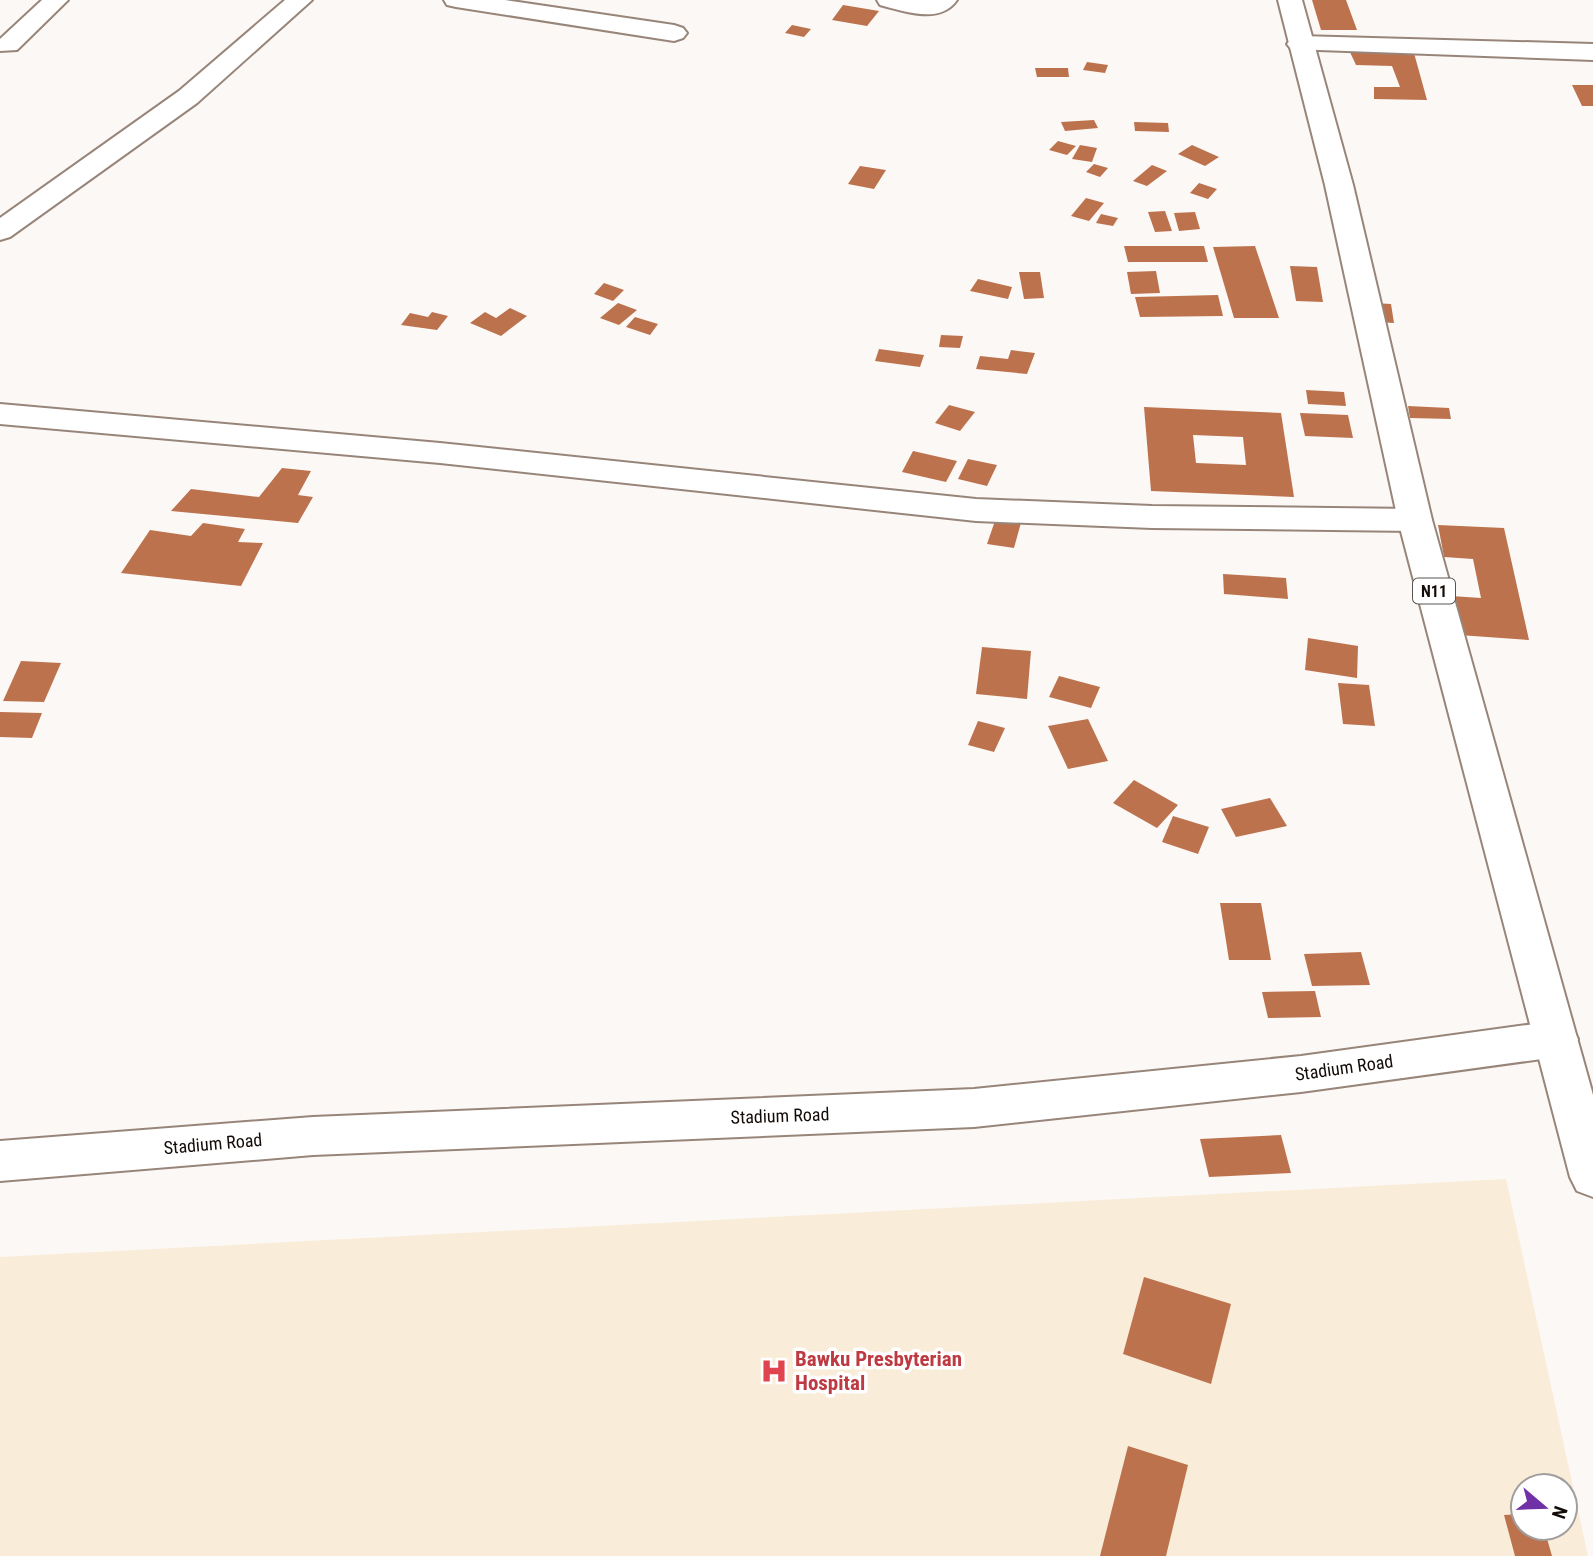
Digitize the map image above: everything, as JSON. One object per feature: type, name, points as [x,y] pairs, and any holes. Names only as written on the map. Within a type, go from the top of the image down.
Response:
[{"type":"main road","points":[[8,45],[56,0]]},
{"type":"main road","points":[[0,231],[188,97],[300,0]]},
{"type":"main road","points":[[456,0],[674,33]]},
{"type":"main road","points":[[889,0],[930,8],[945,0]]},
{"type":"main road","name":"N11","points":[[1290,0],[1339,185],[1415,520],[1593,1177]]},
{"type":"main road","points":[[1300,44],[1593,52]]},
{"type":"main road","points":[[0,414],[440,453],[976,510],[1152,517],[1415,520]]},
{"type":"main road","name":"Stadium Road","points":[[0,1161],[313,1136],[974,1108],[1301,1074],[1556,1039]]},
{"type":"shaded area","name":"Bawku Presbyterian Hospital","points":[[1506,1179],[1570,1472],[1509,1472],[1509,1542],[1579,1542],[1579,1515],[1588,1556],[0,1556],[0,1257]]},
{"type":"building","points":[[1312,0],[1346,0],[1357,30],[1321,30]]},
{"type":"building","points":[[843,5],[879,11],[867,26],[832,20]]},
{"type":"building","points":[[792,25],[811,29],[804,37],[785,33]]},
{"type":"building","points":[[1349,50],[1414,53],[1427,100],[1374,99],[1374,87],[1400,87],[1392,66],[1356,65]]},
{"type":"building","points":[[1087,62],[1108,65],[1105,73],[1083,70]]},
{"type":"building","points":[[1035,68],[1068,68],[1069,77],[1037,77]]},
{"type":"building","points":[[1572,85],[1593,85],[1593,106],[1582,106]]},
{"type":"building","points":[[1094,120],[1098,128],[1065,131],[1061,122]]},
{"type":"building","points":[[1134,122],[1168,123],[1169,132],[1135,131]]},
{"type":"building","points":[[1058,141],[1076,146],[1067,155],[1049,150]]},
{"type":"building","points":[[1080,145],[1097,148],[1092,162],[1072,159]]},
{"type":"building","points":[[1192,145],[1219,157],[1205,166],[1178,154]]},
{"type":"building","points":[[1094,164],[1108,168],[1100,177],[1086,172]]},
{"type":"building","points":[[1152,165],[1167,171],[1147,186],[1133,181]]},
{"type":"building","points":[[860,166],[886,170],[874,189],[848,184]]},
{"type":"building","points":[[1199,183],[1217,189],[1208,199],[1190,193]]},
{"type":"building","points":[[1086,198],[1104,203],[1089,221],[1071,216]]},
{"type":"building","points":[[1165,211],[1172,231],[1155,232],[1148,212]]},
{"type":"building","points":[[1195,212],[1200,229],[1179,231],[1174,213]]},
{"type":"building","points":[[1101,214],[1118,218],[1113,226],[1096,223]]},
{"type":"building","points":[[1124,246],[1204,246],[1208,262],[1128,262]]},
{"type":"building","points":[[1255,246],[1279,318],[1234,318],[1213,247]]},
{"type":"building","points":[[1290,266],[1317,267],[1323,302],[1296,301]]},
{"type":"building","points":[[1156,271],[1160,293],[1131,294],[1127,272]]},
{"type":"building","points":[[1019,272],[1040,272],[1044,298],[1024,299]]},
{"type":"building","points":[[978,279],[1012,287],[1008,299],[970,291]]},
{"type":"building","points":[[604,283],[624,290],[613,301],[594,294]]},
{"type":"building","points":[[1218,295],[1223,316],[1140,317],[1135,297]]},
{"type":"building","points":[[618,303],[637,310],[619,325],[600,318]]},
{"type":"building","points":[[1373,303],[1391,304],[1394,323],[1377,322]]},
{"type":"building","points":[[510,308],[527,316],[501,336],[470,323],[485,312],[496,318]]},
{"type":"building","points":[[432,312],[448,316],[437,330],[401,325],[410,313],[428,317]]},
{"type":"building","points":[[635,317],[658,324],[650,335],[626,327]]},
{"type":"building","points":[[941,335],[963,336],[960,348],[939,347]]},
{"type":"building","points":[[879,349],[924,355],[920,367],[875,361]]},
{"type":"building","points":[[1011,350],[1035,353],[1027,374],[976,369],[980,356],[1008,359]]},
{"type":"building","points":[[1306,390],[1344,392],[1346,406],[1308,404]]},
{"type":"building","points":[[949,405],[975,412],[960,431],[935,423]]},
{"type":"building","points":[[1408,406],[1449,408],[1451,419],[1410,418]]},
{"type":"building","points":[[1144,407],[1281,413],[1294,497],[1151,491]],"holes":[[[1193,435],[1243,437],[1246,465],[1196,463]]]},
{"type":"building","points":[[1300,413],[1348,415],[1353,438],[1305,436]]},
{"type":"building","points":[[913,451],[957,461],[946,482],[902,472]]},
{"type":"building","points":[[968,459],[997,465],[987,486],[958,479]]},
{"type":"building","points":[[282,468],[311,471],[298,495],[313,497],[298,523],[171,511],[191,489],[259,497]]},
{"type":"building","points":[[997,515],[1022,519],[1014,548],[987,544]]},
{"type":"building","points":[[203,523],[245,529],[238,542],[263,543],[241,586],[121,573],[150,530],[191,536]]},
{"type":"building","points":[[1438,525],[1504,528],[1529,640],[1459,635],[1451,596],[1481,598],[1473,559],[1444,557]]},
{"type":"building","points":[[1223,574],[1286,578],[1288,599],[1224,594]]},
{"type":"building","points":[[1308,638],[1358,646],[1357,678],[1305,670]]},
{"type":"building","points":[[982,647],[1031,651],[1027,699],[976,694]]},
{"type":"building","points":[[21,661],[61,663],[44,702],[3,701]]},
{"type":"building","points":[[1059,676],[1100,687],[1091,708],[1049,697]]},
{"type":"building","points":[[1338,683],[1369,685],[1375,726],[1343,724]]},
{"type":"building","points":[[0,712],[42,713],[32,738],[0,737]]},
{"type":"building","points":[[1088,719],[1108,761],[1068,769],[1048,726]]},
{"type":"building","points":[[978,721],[1005,728],[994,752],[968,745]]},
{"type":"building","points":[[1134,780],[1178,805],[1157,828],[1113,803]]},
{"type":"building","points":[[1270,798],[1287,826],[1236,837],[1221,809]]},
{"type":"building","points":[[1173,816],[1209,827],[1198,854],[1162,842]]},
{"type":"building","points":[[1220,903],[1261,903],[1271,960],[1229,960]]},
{"type":"building","points":[[1361,952],[1370,985],[1312,986],[1304,954]]},
{"type":"building","points":[[1315,991],[1321,1017],[1268,1018],[1262,992]]},
{"type":"building","points":[[1281,1135],[1291,1173],[1209,1177],[1200,1139]]},
{"type":"building","points":[[1144,1277],[1231,1304],[1211,1384],[1123,1354]]},
{"type":"building","points":[[1128,1446],[1188,1465],[1166,1556],[1100,1556]]},
{"type":"building","points":[[1504,1515],[1509,1515],[1509,1534]]},
{"type":"building","points":[[1511,1542],[1548,1542],[1552,1556],[1515,1556]]},
{"type":"place","name":"Bawku Presbyterian Hospital","points":[[774,1371]]}]
